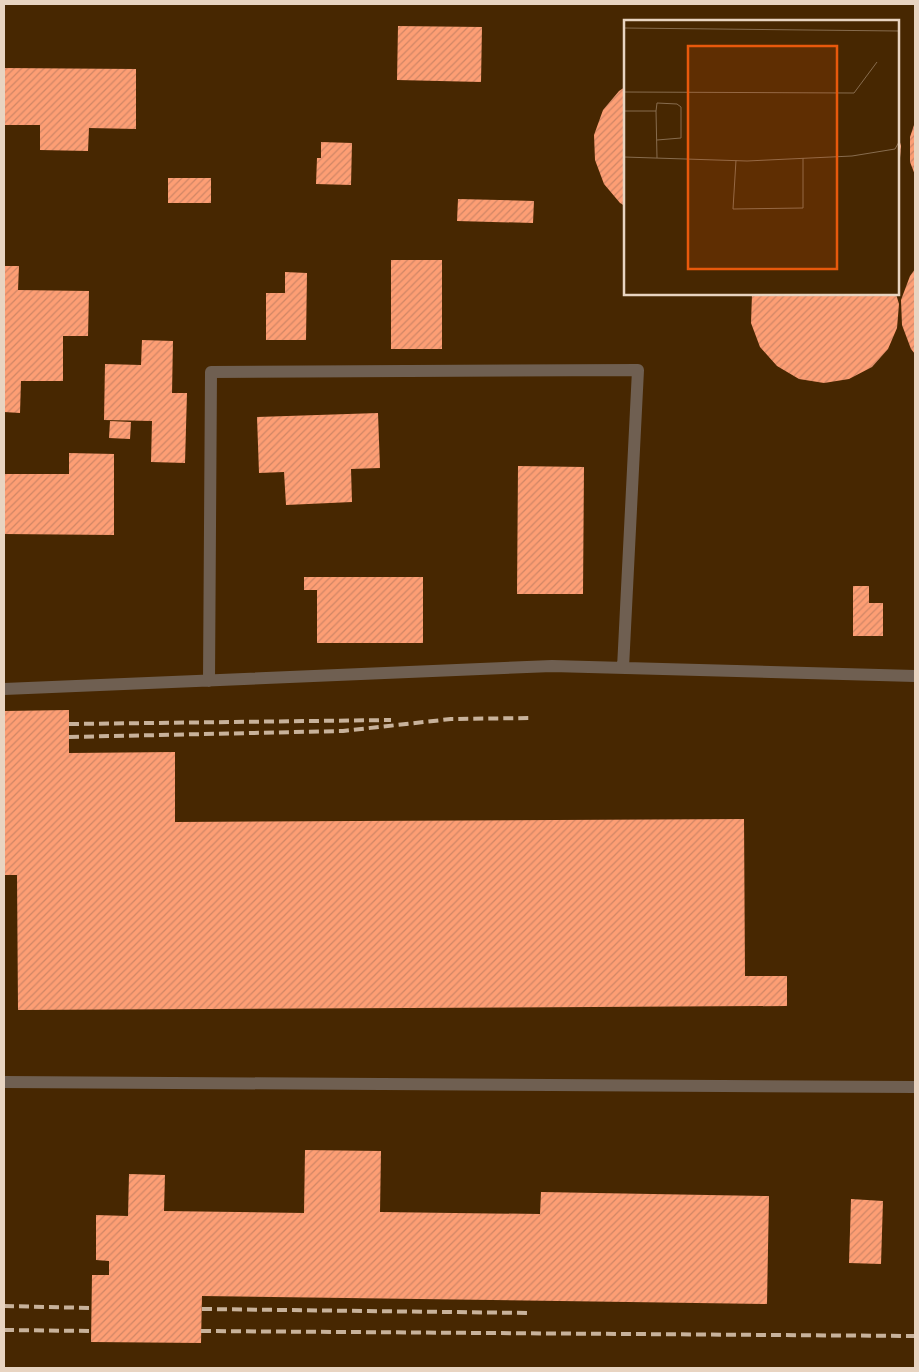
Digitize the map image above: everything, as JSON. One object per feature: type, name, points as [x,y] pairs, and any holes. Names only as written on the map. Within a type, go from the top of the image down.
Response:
[{"type":"lane","points":[[210,680],[211,372],[638,370],[623,668]]},
{"type":"lane","points":[[4,690],[552,666],[915,676]]},
{"type":"lane","points":[[4,1082],[915,1086]]},
{"type":"building","points":[[398,26],[482,27],[481,82],[397,80]]},
{"type":"building","points":[[4,68],[136,69],[136,129],[89,128],[88,151],[40,150],[40,125],[4,125]]},
{"type":"building","points":[[624,88],[624,205],[604,184],[595,160],[594,135],[603,110]]},
{"type":"building","points":[[915,122],[915,175],[910,162],[910,137]]},
{"type":"building","points":[[899,139],[901,146],[899,170]]},
{"type":"building","points":[[321,142],[352,143],[351,185],[316,184],[317,158],[321,158]]},
{"type":"building","points":[[168,178],[211,178],[211,203],[168,203]]},
{"type":"building","points":[[458,199],[534,201],[533,223],[457,221]]},
{"type":"building","points":[[391,260],[442,260],[442,349],[391,349]]},
{"type":"building","points":[[4,266],[19,266],[18,290],[89,291],[88,336],[63,336],[63,381],[21,381],[20,413],[4,412]]},
{"type":"building","points":[[915,269],[915,354],[911,349],[902,325],[901,300],[910,276]]},
{"type":"building","points":[[285,272],[307,273],[306,340],[266,340],[266,293],[285,293]]},
{"type":"building","points":[[752,295],[896,295],[899,304],[897,328],[888,349],[872,367],[849,379],[824,383],[799,379],[777,366],[760,347],[751,323]]},
{"type":"building","points":[[142,340],[173,341],[172,393],[187,393],[185,463],[151,462],[152,421],[104,420],[105,364],[141,365]]},
{"type":"building","points":[[378,413],[380,468],[351,469],[352,502],[286,505],[284,472],[259,473],[257,417]]},
{"type":"building","points":[[110,421],[131,422],[130,439],[109,438]]},
{"type":"building","points":[[69,453],[114,454],[114,535],[4,534],[4,474],[69,474]]},
{"type":"building","points":[[518,466],[584,467],[583,594],[517,594]]},
{"type":"building","points":[[304,577],[423,577],[423,643],[317,643],[317,590],[304,590]]},
{"type":"building","points":[[853,586],[869,586],[869,603],[883,603],[883,636],[853,636]]},
{"type":"building","points":[[69,710],[69,753],[175,752],[175,822],[744,819],[745,976],[787,976],[787,1006],[18,1010],[17,875],[4,875],[4,711]]},
{"type":"building","points":[[305,1150],[381,1151],[380,1212],[540,1214],[541,1192],[769,1196],[767,1304],[202,1296],[201,1343],[91,1342],[92,1275],[109,1275],[109,1261],[96,1260],[96,1215],[128,1216],[129,1174],[165,1175],[164,1211],[304,1213]]},
{"type":"building","points":[[851,1199],[883,1201],[881,1264],[849,1263]]},
{"type":"railway","points":[[69,737],[343,731],[451,719],[530,718]]},
{"type":"railway","points":[[69,724],[391,720]]},
{"type":"railway","points":[[4,1306],[91,1308]]},
{"type":"railway","points":[[202,1309],[529,1313]]},
{"type":"railway","points":[[4,1330],[91,1331]]},
{"type":"railway","points":[[201,1331],[915,1336]]}]
